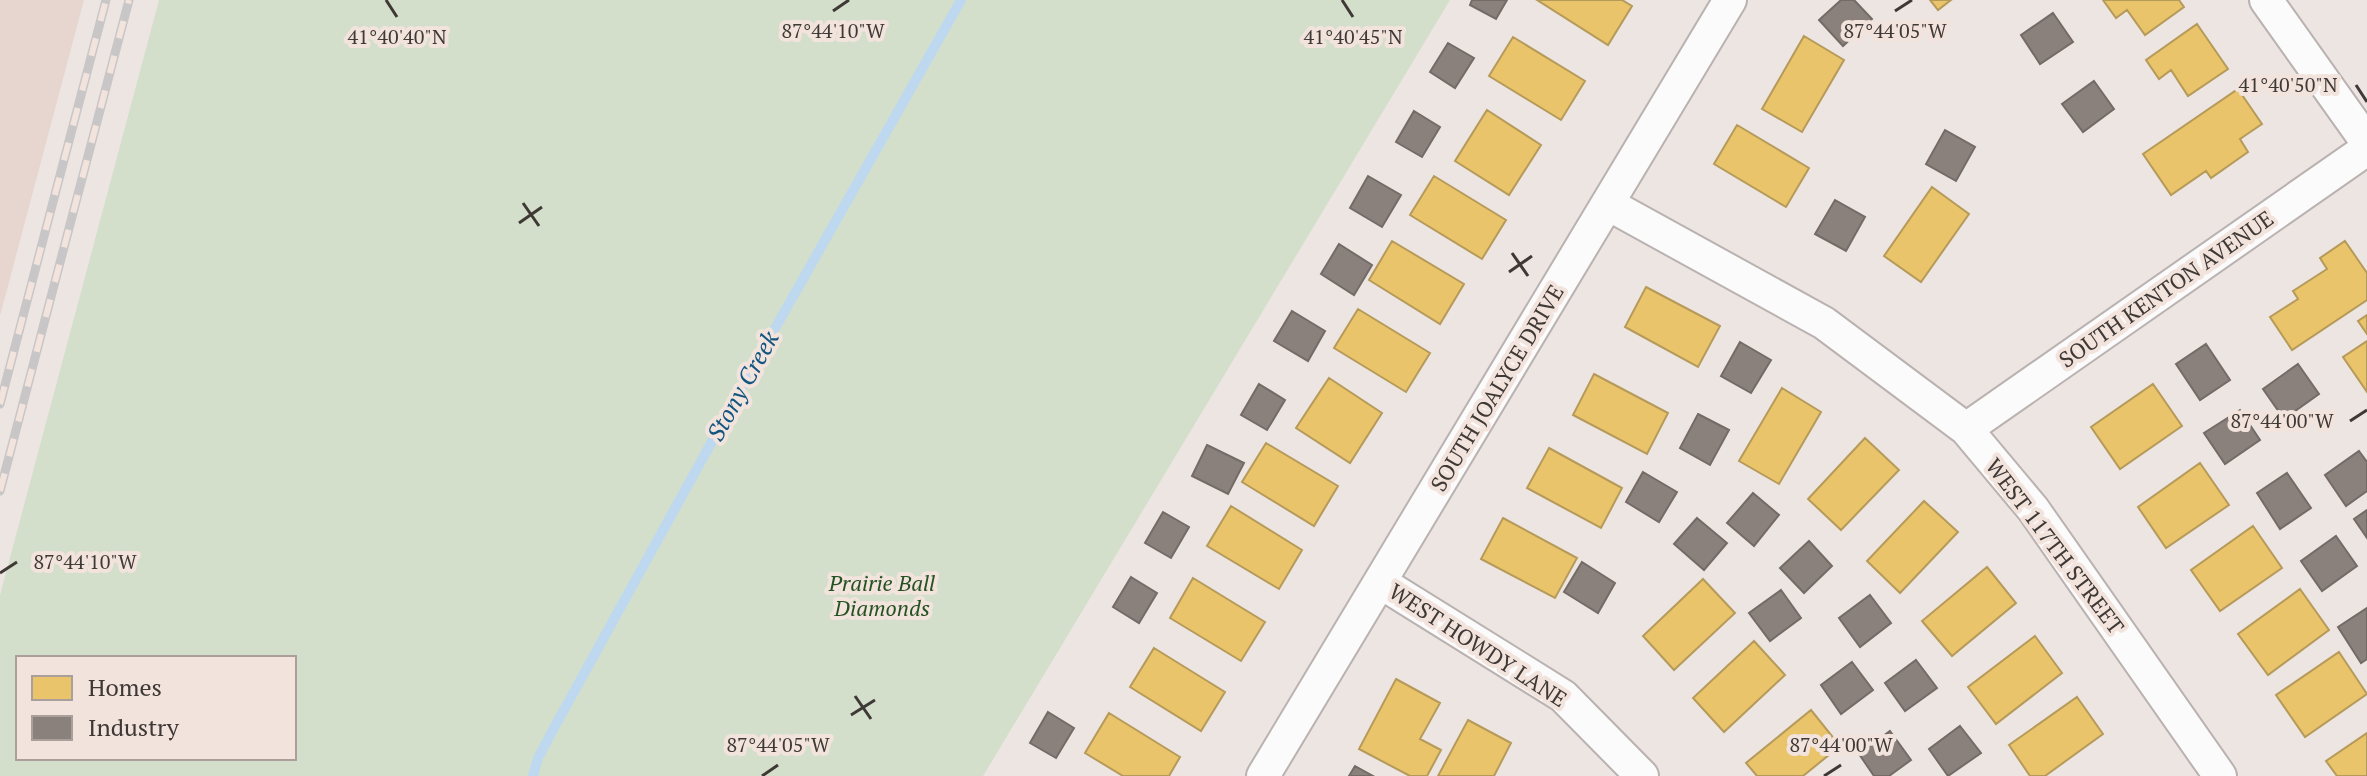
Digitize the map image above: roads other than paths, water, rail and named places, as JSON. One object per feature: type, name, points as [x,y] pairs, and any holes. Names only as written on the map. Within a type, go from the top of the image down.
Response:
[{"type":"street","name":"SOUTH JOALYCE DRIVE","points":[[1263,776],[1730,0]]},
{"type":"street","points":[[2266,0],[2367,142]]},
{"type":"street","name":"SOUTH KENTON AVENUE","points":[[1966,429],[2367,149]]},
{"type":"street","name":"WEST 117TH STREET","points":[[1608,204],[1824,323],[1966,429],[2033,509],[2220,776]]},
{"type":"street","name":"WEST HOWDY LANE","points":[[1380,582],[1563,696],[1642,776]]},
{"type":"waterway","name":"Stony Creek","points":[[533,776],[538,758],[554,728],[748,376],[961,0]]},
{"type":"railway","points":[[0,404],[106,0]]},
{"type":"railway","points":[[0,491],[129,0]]},
{"type":"park label","name":"Prairie Ball Diamonds","points":[[882,596]]}]
